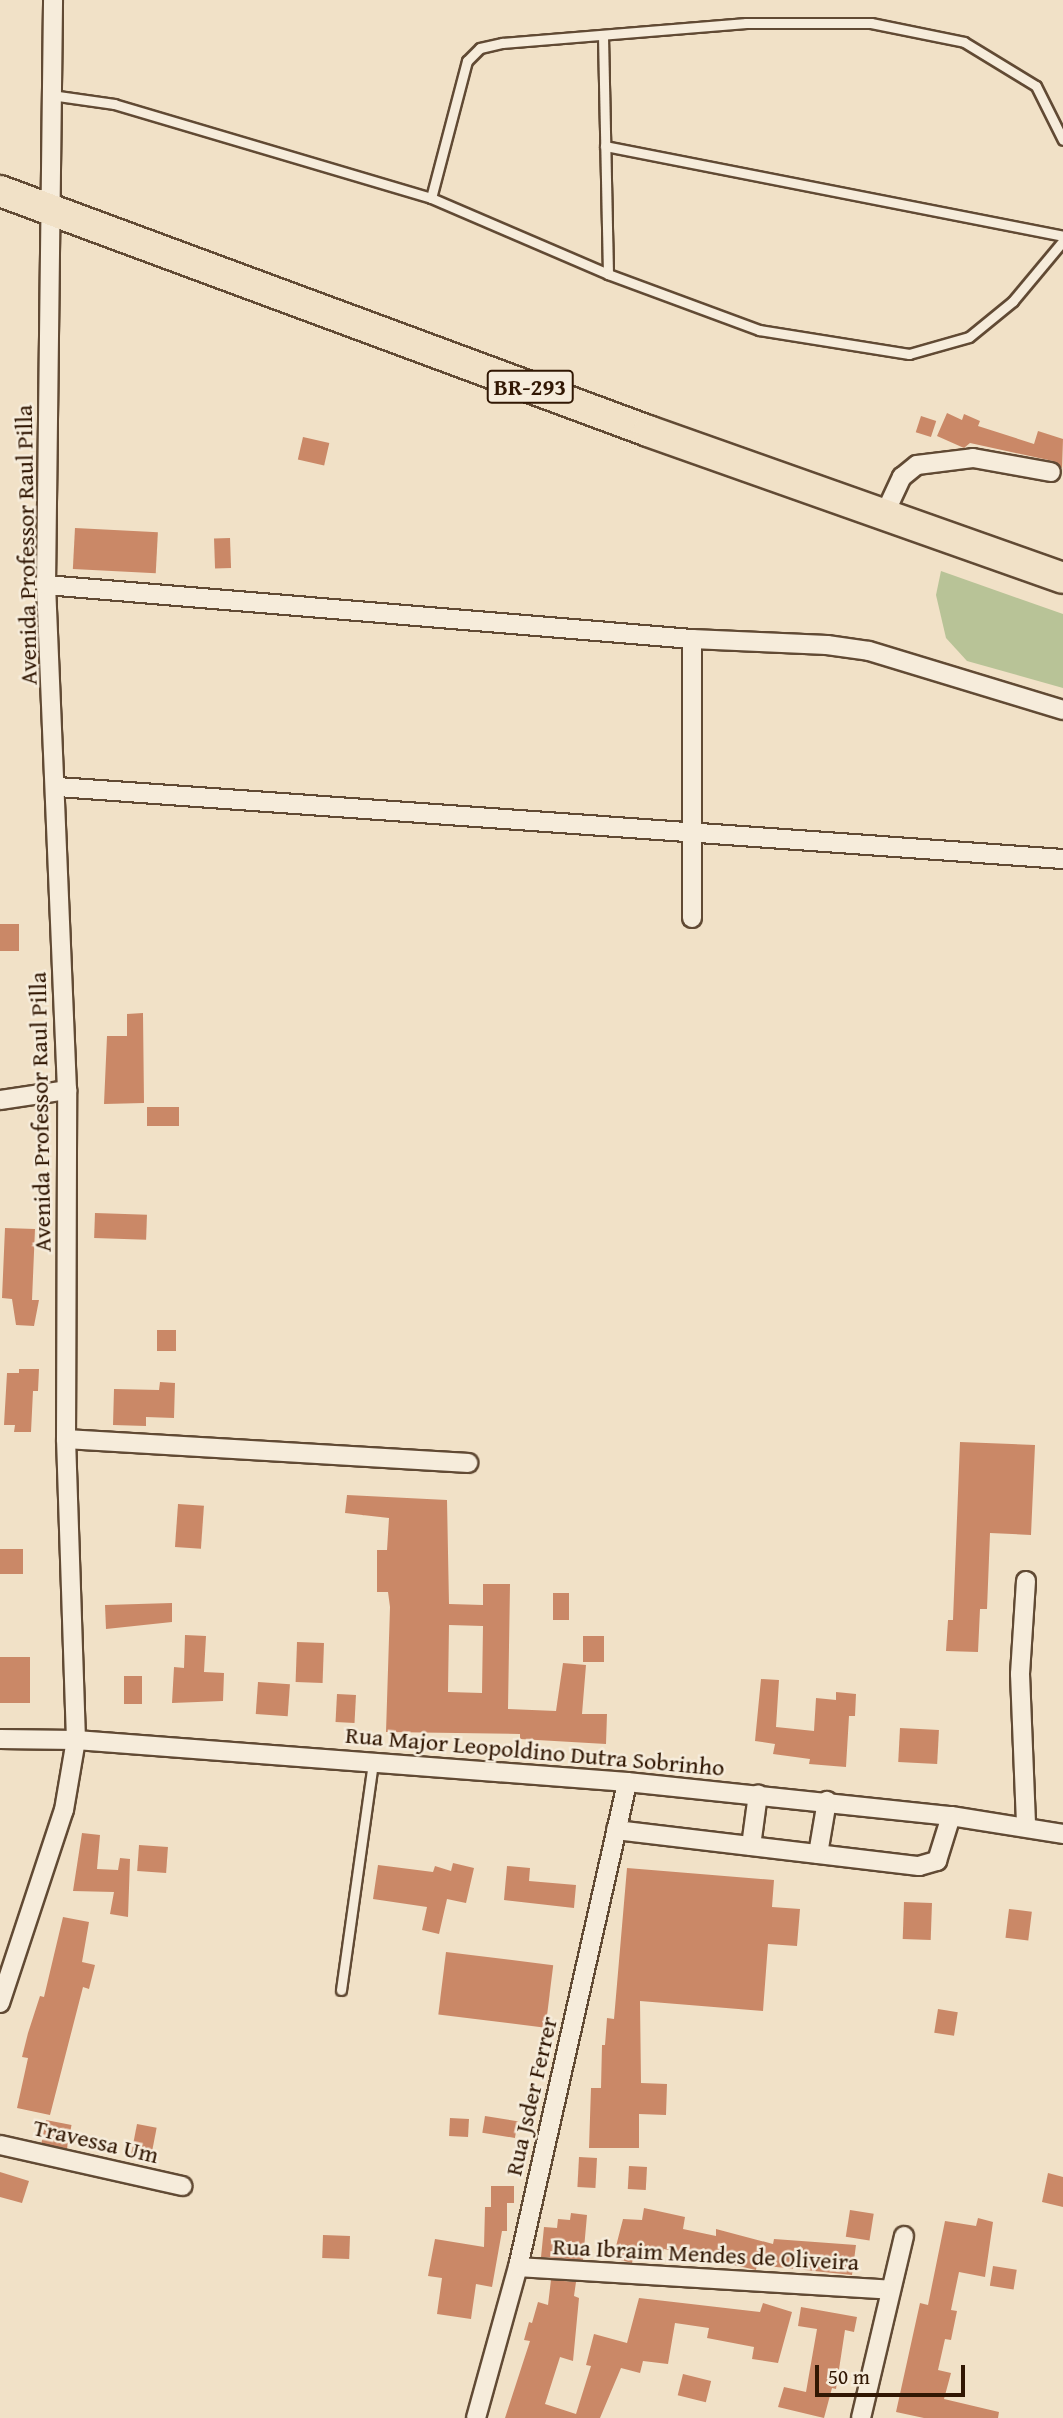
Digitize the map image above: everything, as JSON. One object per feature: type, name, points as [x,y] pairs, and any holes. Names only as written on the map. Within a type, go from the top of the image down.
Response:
[{"type":"highway","name":"BR-293","points":[[0,191],[648,431],[1063,578]]},
{"type":"street","name":"Avenida Professor Raul Pilla","points":[[0,2003],[61,1821],[76,1740],[66,1439],[67,1090],[58,787],[46,585],[53,0]]},
{"type":"street","points":[[885,513],[902,477],[917,465],[973,458],[1051,472]]},
{"type":"street","points":[[46,585],[692,639],[869,651],[1063,709]]},
{"type":"street","points":[[692,639],[692,918]]},
{"type":"street","points":[[58,787],[694,836],[1063,859]]},
{"type":"street","points":[[0,1100],[67,1090]]},
{"type":"street","points":[[66,1439],[468,1463]]},
{"type":"street","points":[[1026,1581],[1020,1674],[1026,1826]]},
{"type":"street","name":"Rua Major Leopoldino Dutra Sobrinho","points":[[0,1739],[76,1740],[626,1782],[827,1801],[1026,1826],[1063,1834]]},
{"type":"street","name":"Rua Jsder Ferrer","points":[[476,2418],[518,2267],[626,1782]]},
{"type":"street","points":[[751,1846],[758,1794]]},
{"type":"street","points":[[818,1854],[827,1801]]},
{"type":"street","points":[[616,1830],[929,1865],[937,1861],[951,1816]]},
{"type":"street","name":"Travessa Um","points":[[0,2145],[182,2186]]},
{"type":"street","points":[[862,2418],[904,2236]]},
{"type":"street","name":"Rua Ibraim Mendes de Oliveira","points":[[518,2267],[890,2290]]},
{"type":"lane","points":[[431,198],[467,61],[480,48],[603,36],[746,23],[871,23],[964,42],[1036,86],[1063,140]]},
{"type":"lane","points":[[603,36],[608,274]]},
{"type":"lane","points":[[51,95],[114,104],[431,198],[608,274],[759,330],[909,354],[969,337],[1013,301],[1063,239],[605,146]]},
{"type":"lane","points":[[341,1990],[373,1762]]},
{"type":"green space","points":[[941,571],[1063,614],[1063,688],[967,661],[946,638],[936,595]]},
{"type":"building","points":[[947,413],[962,420],[964,414],[980,421],[978,426],[1034,444],[1038,431],[1063,439],[1062,468],[1053,461],[970,443],[964,448],[937,436]]},
{"type":"building","points":[[921,416],[936,421],[931,437],[916,432]]},
{"type":"building","points":[[303,437],[329,443],[324,465],[298,459]]},
{"type":"building","points":[[75,528],[158,532],[156,573],[73,569]]},
{"type":"building","points":[[230,538],[231,568],[215,569],[214,539]]},
{"type":"building","points":[[0,924],[19,924],[19,951],[0,951]]},
{"type":"building","points":[[143,1013],[144,1103],[104,1104],[107,1036],[127,1036],[127,1014]]},
{"type":"building","points":[[147,1107],[179,1107],[179,1126],[147,1126]]},
{"type":"building","points":[[95,1213],[147,1215],[146,1240],[94,1238]]},
{"type":"building","points":[[5,1228],[35,1229],[32,1300],[39,1300],[34,1326],[16,1325],[12,1299],[2,1298]]},
{"type":"building","points":[[157,1330],[176,1330],[176,1351],[157,1351]]},
{"type":"building","points":[[19,1369],[39,1369],[38,1391],[33,1391],[31,1432],[14,1432],[15,1425],[4,1425],[7,1373],[19,1373]]},
{"type":"building","points":[[160,1382],[175,1383],[174,1418],[146,1417],[146,1426],[113,1425],[114,1389],[159,1390]]},
{"type":"building","points":[[960,1442],[1035,1445],[1031,1535],[990,1533],[987,1609],[980,1609],[978,1652],[946,1651],[948,1620],[953,1620]]},
{"type":"building","points":[[347,1495],[447,1500],[449,1604],[483,1605],[483,1584],[510,1584],[508,1709],[556,1711],[563,1663],[586,1665],[582,1714],[607,1714],[606,1744],[520,1739],[520,1734],[386,1732],[390,1607],[388,1592],[377,1592],[377,1550],[387,1550],[389,1518],[345,1513]],"holes":[[[449,1625],[483,1626],[482,1693],[448,1692]]]},
{"type":"building","points":[[178,1504],[204,1506],[201,1549],[175,1547]]},
{"type":"building","points":[[0,1549],[23,1549],[23,1574],[0,1574]]},
{"type":"building","points":[[553,1593],[569,1593],[569,1620],[553,1620]]},
{"type":"building","points":[[172,1603],[172,1622],[106,1629],[105,1605]]},
{"type":"building","points":[[185,1635],[206,1636],[204,1672],[224,1673],[223,1701],[172,1703],[174,1667],[184,1668]]},
{"type":"building","points":[[583,1636],[604,1636],[604,1662],[583,1662]]},
{"type":"building","points":[[297,1642],[324,1643],[323,1683],[296,1682]]},
{"type":"building","points":[[0,1657],[30,1657],[30,1703],[0,1703]]},
{"type":"building","points":[[124,1676],[142,1676],[142,1704],[124,1704]]},
{"type":"building","points":[[761,1679],[779,1680],[776,1727],[814,1731],[816,1698],[836,1700],[836,1692],[856,1694],[855,1716],[849,1716],[846,1767],[809,1764],[810,1759],[773,1754],[775,1744],[755,1741]]},
{"type":"building","points":[[258,1682],[290,1684],[288,1716],[256,1714]]},
{"type":"building","points":[[337,1694],[356,1695],[355,1723],[336,1722]]},
{"type":"building","points":[[900,1728],[939,1730],[937,1764],[898,1762]]},
{"type":"building","points":[[82,1833],[100,1835],[97,1869],[118,1870],[120,1858],[130,1859],[128,1917],[110,1914],[114,1892],[73,1891]]},
{"type":"building","points":[[139,1845],[168,1847],[166,1873],[137,1871]]},
{"type":"building","points":[[453,1863],[474,1868],[466,1903],[447,1899],[439,1934],[422,1930],[427,1907],[373,1899],[378,1865],[433,1872],[435,1866],[451,1871]]},
{"type":"building","points":[[507,1866],[530,1868],[529,1881],[576,1885],[574,1908],[504,1900]]},
{"type":"building","points":[[627,1868],[774,1880],[772,1907],[800,1909],[797,1946],[768,1944],[763,2011],[640,2001],[641,2083],[667,2084],[666,2115],[639,2114],[639,2148],[589,2148],[591,2088],[601,2088],[602,2045],[605,2045],[607,2018],[614,2019]]},
{"type":"building","points":[[904,1902],[932,1903],[931,1940],[903,1939]]},
{"type":"building","points":[[1009,1909],[1032,1912],[1028,1941],[1005,1938]]},
{"type":"building","points":[[63,1917],[89,1922],[82,1962],[95,1965],[89,1989],[83,1987],[50,2115],[17,2108],[28,2058],[22,2057],[40,1996],[44,1997]]},
{"type":"building","points":[[446,1952],[553,1965],[546,2028],[438,2015]]},
{"type":"building","points":[[938,2009],[958,2012],[954,2036],[934,2033]]},
{"type":"building","points":[[485,2116],[518,2121],[515,2138],[482,2133]]},
{"type":"building","points":[[450,2118],[469,2119],[468,2137],[449,2136]]},
{"type":"building","points":[[46,2120],[72,2125],[67,2149],[41,2144]]},
{"type":"building","points":[[137,2124],[157,2128],[150,2160],[131,2156]]},
{"type":"building","points":[[579,2157],[597,2158],[595,2188],[577,2187]]},
{"type":"building","points":[[629,2166],[647,2167],[646,2190],[628,2189]]},
{"type":"building","points":[[0,2172],[29,2181],[22,2203],[0,2197]]},
{"type":"building","points":[[1048,2173],[1063,2177],[1063,2207],[1042,2202]]},
{"type":"building","points":[[491,2186],[514,2186],[514,2203],[507,2203],[507,2231],[502,2231],[492,2287],[476,2284],[471,2319],[437,2314],[442,2278],[428,2276],[435,2239],[484,2247],[485,2207],[491,2207]]},
{"type":"building","points":[[644,2208],[685,2217],[683,2229],[716,2236],[716,2229],[773,2244],[774,2239],[856,2245],[852,2275],[757,2265],[756,2270],[664,2249],[661,2260],[634,2255],[632,2263],[613,2258],[623,2219],[642,2220]]},
{"type":"building","points":[[850,2210],[874,2214],[869,2240],[846,2237]]},
{"type":"building","points":[[571,2213],[587,2215],[583,2260],[541,2257],[544,2227],[557,2228],[558,2219],[570,2220]]},
{"type":"building","points":[[978,2218],[993,2222],[985,2277],[959,2272],[951,2310],[957,2311],[951,2340],[945,2339],[938,2370],[951,2373],[944,2399],[999,2412],[998,2418],[924,2418],[896,2412],[920,2303],[928,2305],[945,2221],[976,2226]]},
{"type":"building","points":[[323,2235],[350,2236],[349,2259],[322,2258]]},
{"type":"building","points":[[993,2266],[1017,2270],[1014,2290],[990,2286]]},
{"type":"building","points":[[551,2280],[576,2282],[574,2296],[579,2298],[573,2361],[560,2357],[545,2404],[576,2414],[591,2366],[586,2365],[594,2334],[627,2343],[639,2298],[760,2312],[763,2303],[792,2312],[778,2363],[752,2359],[754,2347],[707,2338],[709,2328],[675,2323],[668,2364],[643,2361],[640,2373],[621,2368],[600,2418],[505,2418],[530,2341],[524,2340],[529,2322],[532,2323],[538,2302],[548,2305]]},
{"type":"building","points":[[801,2307],[857,2317],[854,2332],[845,2330],[836,2389],[832,2388],[824,2418],[778,2407],[784,2387],[806,2392],[817,2329],[798,2326]]},
{"type":"building","points":[[683,2374],[711,2381],[706,2402],[678,2395]]}]
